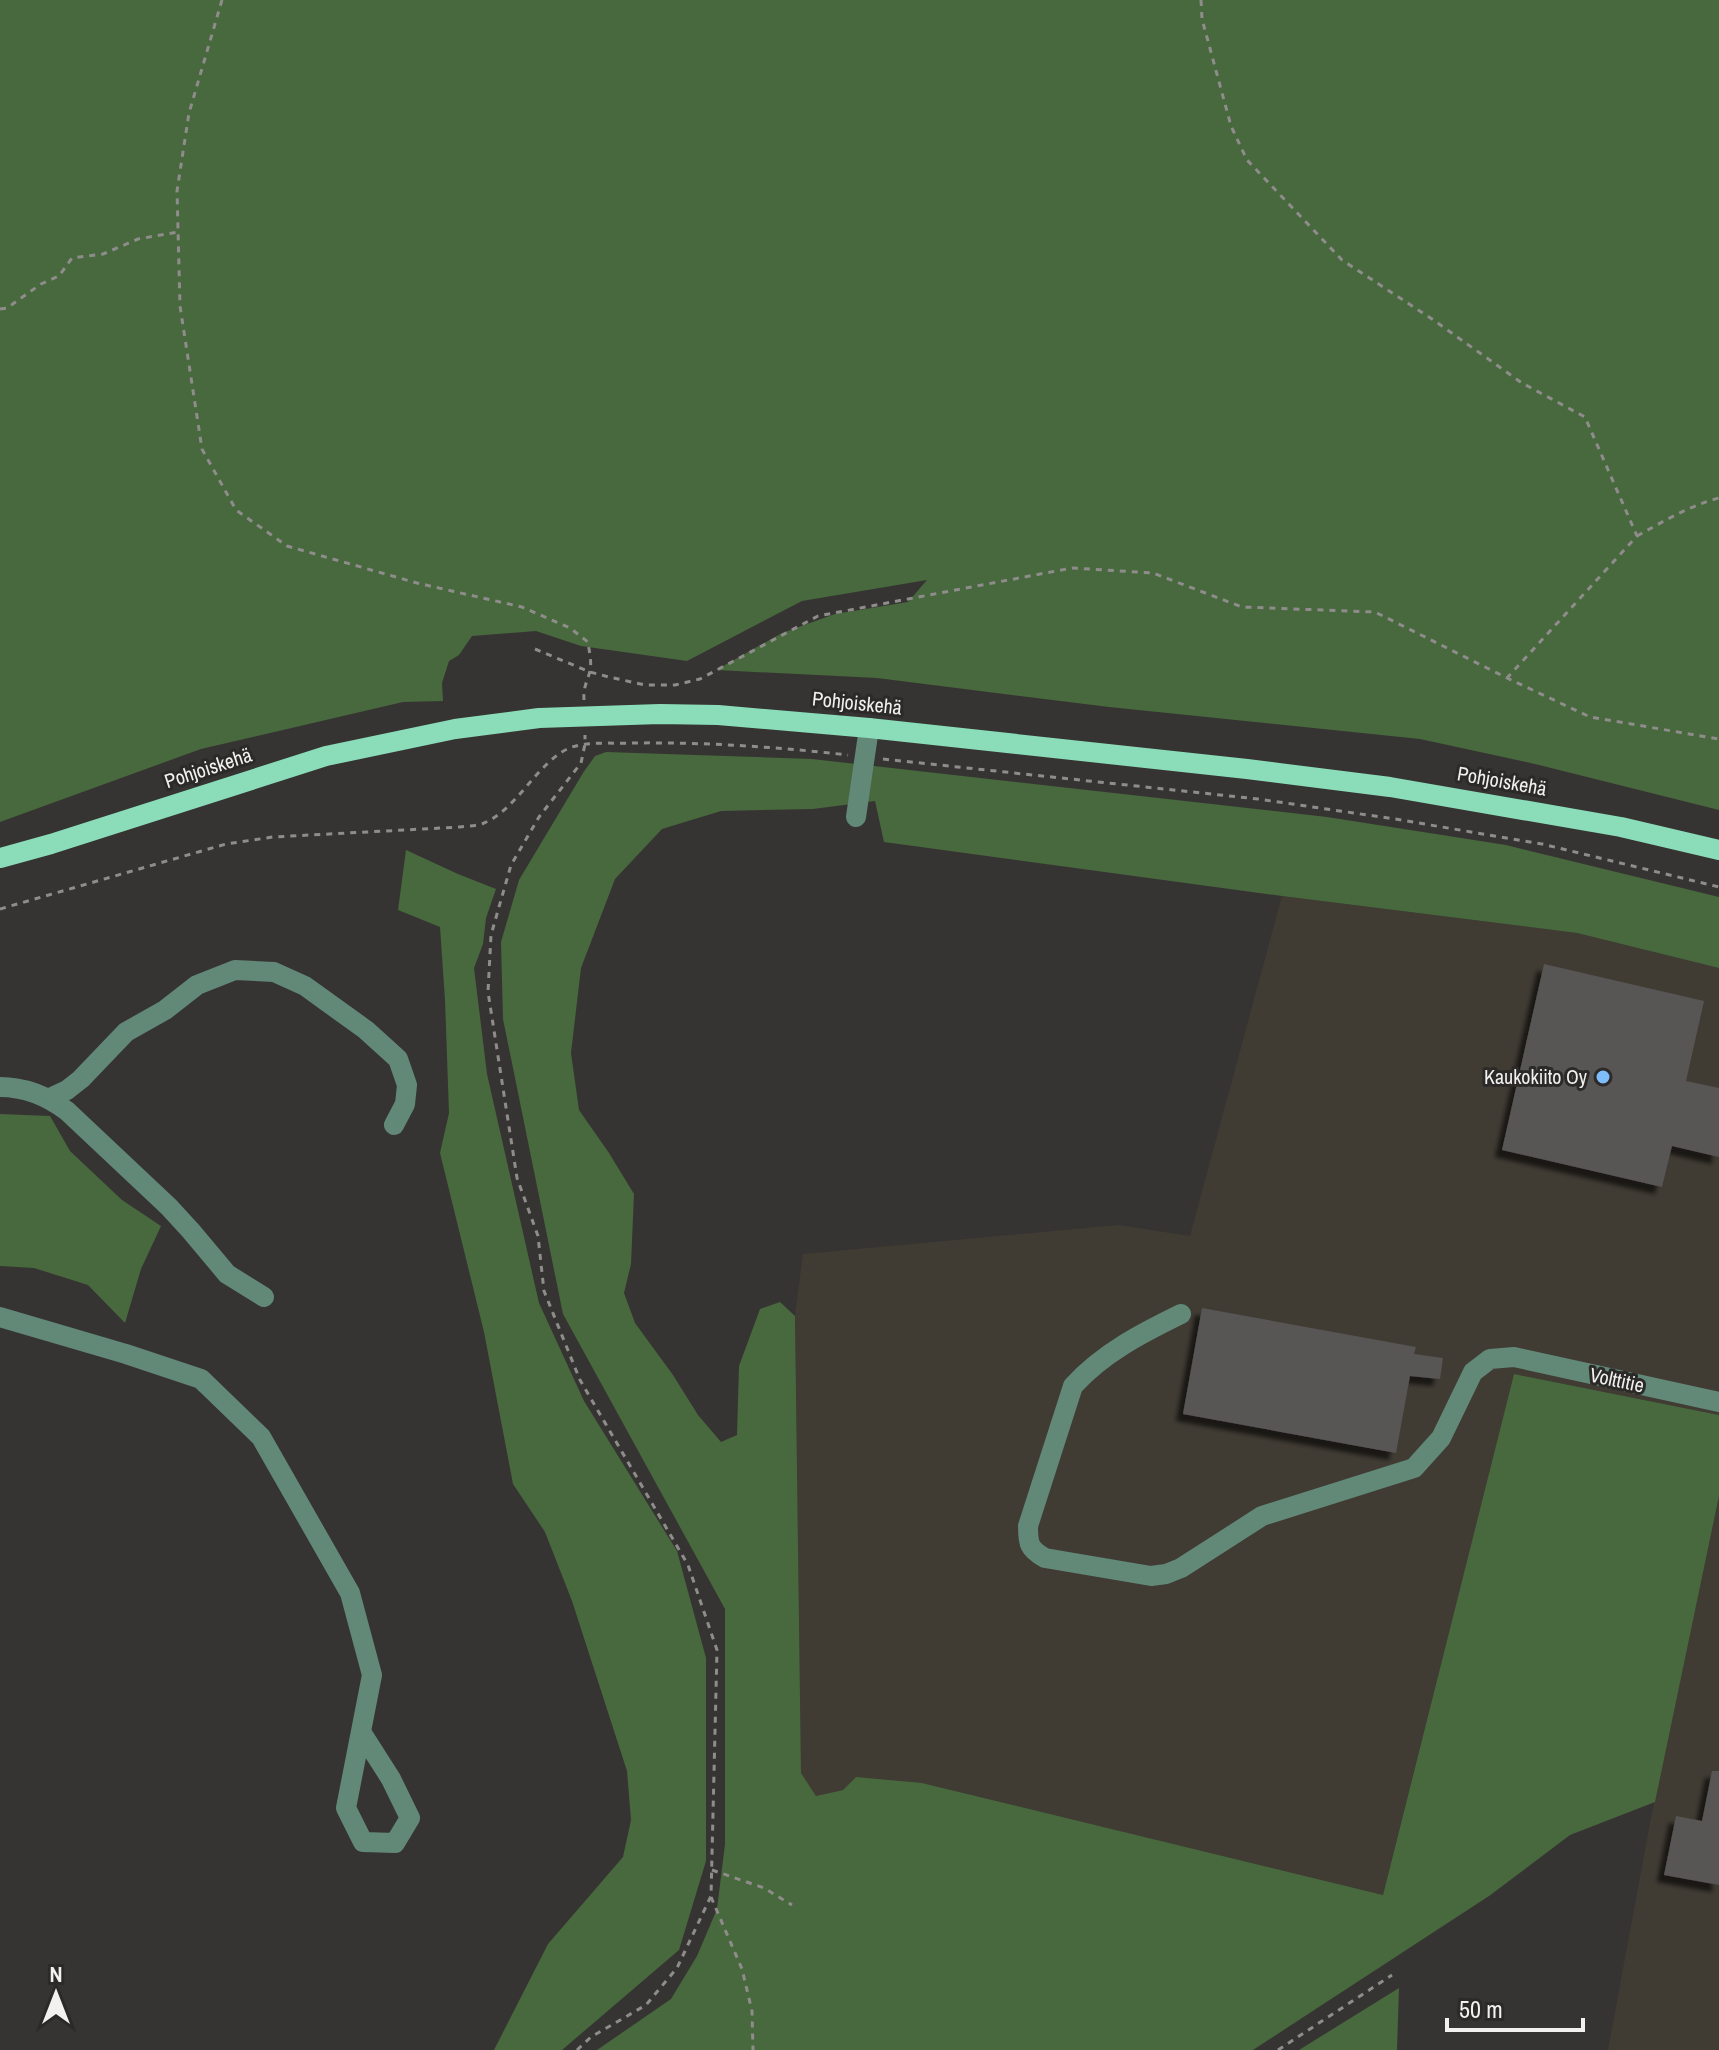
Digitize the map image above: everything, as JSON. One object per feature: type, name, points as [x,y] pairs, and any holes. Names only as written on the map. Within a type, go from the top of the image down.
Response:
[{"type":"main road","name":"Pohjoiskehä","points":[[0,858],[326,756],[455,729],[539,718],[660,714],[718,715],[869,728],[1390,787],[1621,827],[1719,850]]},
{"type":"street","points":[[856,817],[869,728]]},
{"type":"street","points":[[50,1098],[81,1079],[126,1032],[165,1010],[197,985],[235,970],[274,972],[305,986],[366,1030],[398,1059],[407,1085],[405,1104],[394,1125]]},
{"type":"street","points":[[0,1087],[26,1090],[50,1098],[67,1111],[169,1207],[227,1274],[264,1297]]},
{"type":"street","name":"Volttitie","points":[[1181,1314],[1136,1336],[1086,1372],[1073,1386],[1028,1526],[1028,1542],[1034,1552],[1045,1558],[1151,1576],[1181,1568],[1262,1516],[1414,1468],[1441,1438],[1473,1372],[1490,1359],[1514,1357],[1719,1402]]},
{"type":"street","points":[[0,1317],[201,1379],[261,1437],[350,1593],[372,1675],[346,1808],[363,1842],[395,1843],[410,1818],[391,1779],[361,1732]]},
{"type":"path","points":[[222,0],[189,113],[177,191],[180,306],[202,449],[236,510],[287,546],[417,583],[522,607],[570,628],[588,642],[590,672]]},
{"type":"path","points":[[1201,0],[1202,19],[1231,126],[1247,160],[1342,260],[1522,383],[1585,417],[1637,536]]},
{"type":"path","points":[[0,309],[7,308],[41,284],[59,276],[72,258],[103,254],[138,239],[178,232]]},
{"type":"path","points":[[1507,678],[1637,536],[1671,517],[1719,498]]},
{"type":"path","points":[[535,649],[590,672],[645,685],[675,685],[700,679],[818,616],[1072,568],[1153,573],[1242,607],[1375,612],[1590,717],[1719,739]]},
{"type":"path","points":[[577,2050],[591,2037],[646,2005],[677,1968],[711,1896],[717,1650],[688,1565],[580,1380],[544,1291],[538,1236],[517,1178],[488,992],[491,935],[511,865],[539,817],[581,763],[585,744]]},
{"type":"path","points":[[712,1870],[764,1888],[792,1905]]},
{"type":"path","points":[[711,1896],[742,1969],[752,2011],[753,2050]]},
{"type":"path","points":[[1278,2050],[1392,1975]]},
{"type":"shaded area","points":[[1282,896],[1577,933],[1719,968],[1719,1415],[1514,1374],[1383,1895],[922,1783],[843,1790],[816,1796],[801,1773],[795,1316],[803,1254],[1119,1225],[1190,1236]]},
{"type":"shaded area","points":[[1719,1496],[1719,2050],[1608,2050],[1651,1818]]},
{"type":"green space","points":[[0,0],[1719,0],[1719,810],[1420,739],[1109,707],[877,678],[716,670],[782,633],[835,614],[908,602],[927,580],[802,601],[687,661],[581,646],[536,631],[472,636],[459,655],[449,661],[442,683],[443,701],[403,702],[201,749],[0,822]]},
{"type":"green space","points":[[606,752],[812,759],[1327,817],[1506,845],[1719,897],[1719,968],[1577,933],[884,842],[875,801],[813,809],[721,811],[662,829],[615,879],[581,968],[571,1053],[579,1110],[634,1194],[631,1264],[624,1293],[635,1323],[698,1415],[721,1442],[737,1435],[739,1366],[760,1309],[780,1302],[795,1316],[801,1773],[816,1796],[843,1790],[856,1777],[922,1783],[1383,1895],[1514,1374],[1719,1415],[1719,1496],[1655,1802],[1570,1835],[1489,1896],[1253,2050],[597,2050],[671,1999],[697,1956],[717,1909],[725,1844],[725,1609],[563,1314],[503,1019],[501,942],[519,880],[583,773],[595,756]]},
{"type":"green space","points":[[406,850],[496,889],[474,968],[487,1074],[539,1303],[584,1401],[677,1551],[706,1658],[706,1861],[679,1950],[562,2050],[494,2050],[548,1944],[623,1857],[631,1820],[627,1771],[572,1601],[545,1532],[513,1484],[484,1332],[440,1153],[449,1113],[440,927],[398,910]]},
{"type":"green space","points":[[0,1114],[50,1116],[70,1151],[122,1200],[161,1226],[141,1269],[125,1323],[88,1285],[34,1268],[0,1266]]},
{"type":"green space","points":[[1399,1988],[1397,2050],[1299,2050]]},
{"type":"building","name":"Kaukokiito Oy","points":[[1544,964],[1704,1001],[1686,1081],[1719,1088],[1719,1157],[1672,1146],[1662,1187],[1502,1150]]},
{"type":"building","points":[[1202,1308],[1416,1347],[1414,1354],[1443,1358],[1440,1379],[1410,1376],[1396,1453],[1183,1414]]},
{"type":"building","points":[[1712,1771],[1719,1771],[1719,1885],[1664,1875],[1676,1816],[1702,1821]]},
{"type":"place","name":"Kaukokiito Oy","points":[[1603,1077]]}]
